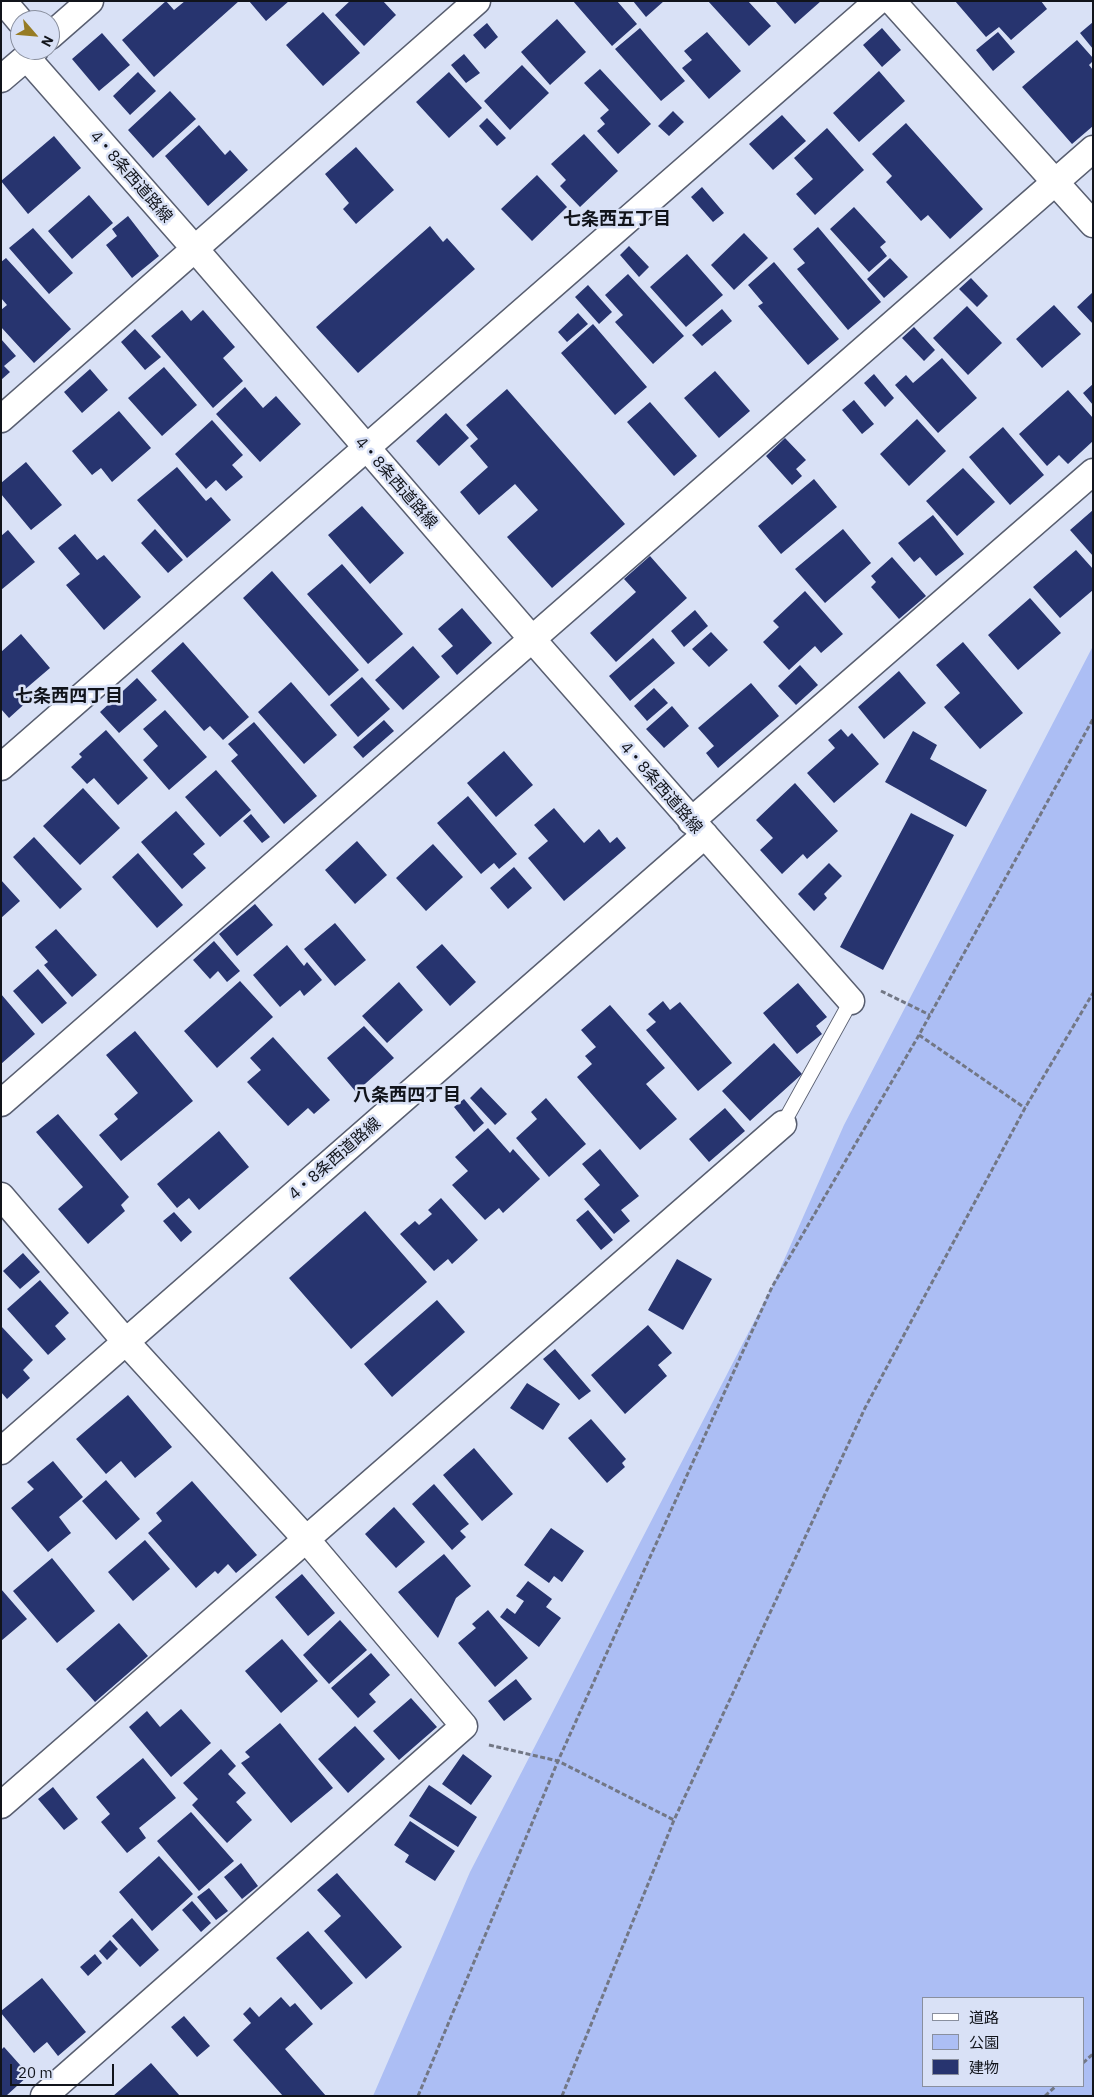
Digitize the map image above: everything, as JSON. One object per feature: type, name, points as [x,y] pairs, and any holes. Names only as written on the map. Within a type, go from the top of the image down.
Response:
[{"type":"street","points":[[60,27],[90,1]]},
{"type":"street","points":[[1,419],[477,1]]},
{"type":"street","points":[[1,767],[878,1]]},
{"type":"street","points":[[892,1],[1093,224]]},
{"type":"street","points":[[1,79],[24,60]]},
{"type":"street","name":"4・8条西道路線","points":[[1,1451],[126,1342],[698,828],[366,448],[36,60]]},
{"type":"street","points":[[1,1103],[1093,149]]},
{"type":"street","points":[[851,1001],[698,828],[1093,472]]},
{"type":"street","points":[[1,1806],[783,1124]]},
{"type":"street","points":[[1,1196],[126,1342],[306,1539],[464,1726],[44,2096]]},
{"type":"lane","points":[[783,1124],[851,1001]]},
{"type":"path","points":[[418,2096],[558,1760],[772,1287],[919,1035],[1093,719]]},
{"type":"path","points":[[876,988],[930,1014]]},
{"type":"path","points":[[562,2096],[674,1820],[865,1408],[1025,1108],[1093,993]]},
{"type":"path","points":[[919,1035],[1025,1108]]},
{"type":"path","points":[[488,1745],[558,1760],[674,1820]]},
{"type":"path","points":[[1045,2096],[1055,2087]]},
{"type":"green space","points":[[1093,646],[1093,2096],[373,2096],[470,1872],[772,1287],[844,1125]]},
{"type":"building","points":[[166,1],[174,10],[185,1],[239,1],[154,77],[122,40]]},
{"type":"building","points":[[249,1],[289,1],[266,21]]},
{"type":"building","points":[[350,1],[383,1],[396,15],[364,46],[335,15]]},
{"type":"building","points":[[573,1],[617,1],[637,24],[612,46]]},
{"type":"building","points":[[633,1],[664,1],[646,17]]},
{"type":"building","points":[[708,1],[748,1],[771,26],[749,46]]},
{"type":"building","points":[[775,1],[821,1],[795,24]]},
{"type":"building","points":[[955,1],[1041,1],[1047,9],[1011,40],[999,27],[986,37]]},
{"type":"building","points":[[323,12],[360,53],[323,86],[286,45]]},
{"type":"building","points":[[557,19],[586,52],[550,85],[521,52]]},
{"type":"building","points":[[1093,22],[1093,49],[1080,33]]},
{"type":"building","points":[[487,23],[498,37],[485,49],[473,35]]},
{"type":"building","points":[[640,28],[685,81],[661,101],[615,49]]},
{"type":"building","points":[[882,28],[901,50],[882,67],[863,45]]},
{"type":"building","points":[[707,32],[741,71],[709,99],[682,68],[692,60],[684,51]]},
{"type":"building","points":[[998,32],[1015,52],[993,71],[976,50]]},
{"type":"building","points":[[102,33],[130,65],[99,91],[72,59]]},
{"type":"building","points":[[1077,40],[1093,58],[1089,65],[1093,70],[1093,126],[1072,144],[1022,87]]},
{"type":"building","points":[[464,54],[480,73],[466,83],[451,65]]},
{"type":"building","points":[[522,65],[549,93],[510,130],[484,101]]},
{"type":"building","points":[[600,69],[651,124],[618,154],[597,131],[605,124],[600,118],[609,110],[584,83]]},
{"type":"building","points":[[879,71],[905,101],[859,142],[833,113]]},
{"type":"building","points":[[138,72],[156,91],[130,115],[113,96]]},
{"type":"building","points":[[449,72],[482,108],[449,138],[416,102]]},
{"type":"building","points":[[170,91],[196,119],[153,158],[128,130]]},
{"type":"building","points":[[673,111],[684,122],[669,136],[658,126]]},
{"type":"building","points":[[782,115],[806,141],[773,170],[749,144]]},
{"type":"building","points":[[487,118],[506,138],[497,146],[479,126]]},
{"type":"building","points":[[906,123],[983,209],[950,239],[928,215],[921,221],[886,182],[892,176],[872,154]]},
{"type":"building","points":[[199,125],[225,155],[230,150],[248,170],[208,206],[165,156]]},
{"type":"building","points":[[827,128],[864,170],[815,215],[796,194],[813,179],[794,158]]},
{"type":"building","points":[[584,134],[618,171],[580,207],[560,186],[566,180],[551,164]]},
{"type":"building","points":[[54,136],[81,168],[28,214],[1,181]]},
{"type":"building","points":[[356,147],[394,190],[356,224],[343,209],[349,203],[325,174]]},
{"type":"building","points":[[537,175],[567,207],[532,241],[501,209]]},
{"type":"building","points":[[702,187],[724,213],[713,222],[691,197]]},
{"type":"building","points":[[89,195],[113,223],[72,259],[48,231]]},
{"type":"building","points":[[854,207],[886,242],[880,247],[887,256],[869,272],[830,229]]},
{"type":"building","points":[[128,216],[159,256],[132,278],[106,245],[117,236],[112,229]]},
{"type":"building","points":[[430,226],[443,242],[447,238],[475,269],[358,373],[316,327]]},
{"type":"building","points":[[818,227],[881,302],[848,330],[797,269],[805,263],[793,249]]},
{"type":"building","points":[[33,228],[73,273],[49,294],[9,248]]},
{"type":"building","points":[[744,233],[768,258],[734,290],[711,265]]},
{"type":"building","points":[[629,246],[649,267],[639,277],[620,255]]},
{"type":"building","points":[[687,254],[723,295],[686,327],[650,287]]},
{"type":"building","points":[[6,258],[71,329],[34,363],[1,327],[1,310],[7,305],[1,298],[1,262]]},
{"type":"building","points":[[890,258],[908,277],[884,298],[867,279]]},
{"type":"building","points":[[774,262],[839,339],[808,365],[758,306],[763,303],[748,285]]},
{"type":"building","points":[[628,274],[684,336],[653,364],[615,322],[623,315],[605,295]]},
{"type":"building","points":[[971,278],[988,296],[977,307],[959,289]]},
{"type":"building","points":[[588,285],[612,312],[599,324],[575,297]]},
{"type":"building","points":[[1093,292],[1093,324],[1077,307]]},
{"type":"building","points":[[1054,305],[1081,334],[1042,368],[1016,339]]},
{"type":"building","points":[[967,306],[1002,343],[968,375],[933,338]]},
{"type":"building","points":[[722,309],[732,321],[702,346],[692,335]]},
{"type":"building","points":[[182,310],[191,321],[203,310],[235,347],[223,358],[243,381],[213,408],[151,336]]},
{"type":"building","points":[[578,313],[588,324],[567,342],[558,332]]},
{"type":"building","points":[[593,324],[647,387],[615,415],[561,353]]},
{"type":"building","points":[[914,327],[935,350],[924,361],[902,338]]},
{"type":"building","points":[[135,329],[161,357],[145,370],[121,342]]},
{"type":"building","points":[[1,339],[16,356],[4,366],[10,372],[1,380]]},
{"type":"building","points":[[942,358],[977,398],[938,433],[895,385],[906,375],[913,383]]},
{"type":"building","points":[[164,367],[197,405],[162,436],[128,398]]},
{"type":"building","points":[[90,369],[108,390],[82,413],[64,392]]},
{"type":"building","points":[[715,371],[750,411],[719,438],[684,398]]},
{"type":"building","points":[[874,374],[894,398],[885,407],[864,383]]},
{"type":"building","points":[[1093,384],[1093,405],[1083,393]]},
{"type":"building","points":[[245,387],[263,408],[276,396],[301,424],[260,462],[216,414]]},
{"type":"building","points":[[507,389],[625,524],[552,588],[507,537],[538,510],[515,484],[479,515],[460,492],[488,467],[470,446],[478,439],[466,425]]},
{"type":"building","points":[[1068,390],[1093,418],[1093,441],[1068,464],[1059,455],[1047,466],[1019,434]]},
{"type":"building","points":[[854,400],[874,424],[862,434],[842,410]]},
{"type":"building","points":[[650,402],[697,456],[674,476],[627,422]]},
{"type":"building","points":[[119,411],[151,448],[112,482],[101,468],[92,475],[72,451]]},
{"type":"building","points":[[446,413],[469,438],[439,466],[416,441]]},
{"type":"building","points":[[917,419],[946,451],[909,486],[880,454]]},
{"type":"building","points":[[212,420],[243,455],[232,465],[243,477],[226,491],[216,480],[206,489],[175,454]]},
{"type":"building","points":[[1003,427],[1044,475],[1010,505],[969,457]]},
{"type":"building","points":[[785,438],[806,460],[796,469],[802,476],[792,485],[766,456]]},
{"type":"building","points":[[26,462],[62,505],[31,530],[1,494],[1,483]]},
{"type":"building","points":[[177,467],[206,501],[211,497],[231,520],[187,558],[137,500]]},
{"type":"building","points":[[963,468],[995,502],[957,536],[926,501]]},
{"type":"building","points":[[814,479],[837,507],[781,554],[758,526]]},
{"type":"building","points":[[362,506],[404,553],[370,584],[328,535]]},
{"type":"building","points":[[1093,510],[1093,556],[1070,530]]},
{"type":"building","points":[[933,515],[964,554],[936,576],[920,557],[914,562],[898,543]]},
{"type":"building","points":[[155,529],[183,560],[168,573],[141,543]]},
{"type":"building","points":[[843,529],[871,563],[825,603],[795,569]]},
{"type":"building","points":[[8,530],[35,562],[1,590],[1,536]]},
{"type":"building","points":[[75,534],[97,560],[104,555],[141,597],[104,630],[66,585],[80,574],[58,548]]},
{"type":"building","points":[[1076,550],[1093,569],[1093,590],[1060,618],[1033,587]]},
{"type":"building","points":[[650,556],[687,598],[616,662],[590,633],[636,592],[624,579]]},
{"type":"building","points":[[892,557],[926,596],[899,619],[871,587],[876,582],[871,576]]},
{"type":"building","points":[[342,564],[403,634],[368,664],[307,594]]},
{"type":"building","points":[[272,571],[359,670],[329,696],[243,598]]},
{"type":"building","points":[[805,591],[843,634],[821,653],[815,646],[789,670],[763,642],[779,627],[773,621]]},
{"type":"building","points":[[1030,598],[1061,633],[1018,670],[988,635]]},
{"type":"building","points":[[462,608],[492,643],[457,675],[441,656],[453,646],[438,629]]},
{"type":"building","points":[[695,610],[708,626],[684,647],[671,631]]},
{"type":"building","points":[[711,632],[728,650],[709,667],[692,649]]},
{"type":"building","points":[[21,634],[50,668],[23,691],[30,699],[9,718],[1,709],[1,652]]},
{"type":"building","points":[[653,638],[675,663],[630,701],[609,676]]},
{"type":"building","points":[[183,642],[249,717],[223,740],[210,726],[204,731],[151,671]]},
{"type":"building","points":[[963,642],[1023,713],[980,749],[944,707],[960,693],[936,665]]},
{"type":"building","points":[[413,646],[440,677],[403,710],[375,680]]},
{"type":"building","points":[[800,665],[818,685],[796,705],[778,686]]},
{"type":"building","points":[[899,671],[926,703],[884,739],[858,707]]},
{"type":"building","points":[[362,677],[390,709],[358,737],[330,705]]},
{"type":"building","points":[[137,678],[157,700],[119,733],[100,712]]},
{"type":"building","points":[[291,682],[337,735],[304,764],[258,712]]},
{"type":"building","points":[[751,683],[779,716],[718,768],[706,753],[714,746],[698,728]]},
{"type":"building","points":[[654,688],[668,703],[647,721],[634,706]]},
{"type":"building","points":[[672,706],[689,726],[664,748],[646,729]]},
{"type":"building","points":[[165,710],[207,757],[169,790],[143,760],[158,746],[143,729]]},
{"type":"building","points":[[384,720],[394,731],[363,758],[353,747]]},
{"type":"building","points":[[254,722],[317,796],[284,824],[231,761],[238,755],[228,744]]},
{"type":"building","points":[[841,729],[848,737],[852,733],[879,764],[834,803],[807,773],[835,748],[828,740]]},
{"type":"building","points":[[106,730],[148,778],[118,805],[94,778],[87,784],[71,767],[82,757],[79,754]]},
{"type":"building","points":[[913,731],[937,745],[930,759],[987,790],[966,827],[885,782]]},
{"type":"building","points":[[504,751],[533,785],[496,817],[467,783]]},
{"type":"building","points":[[216,770],[251,810],[220,837],[185,797]]},
{"type":"building","points":[[795,783],[838,831],[807,859],[803,854],[782,874],[760,850],[773,838],[756,820]]},
{"type":"building","points":[[83,788],[120,828],[80,865],[43,826]]},
{"type":"building","points":[[468,796],[517,854],[499,869],[494,863],[481,874],[437,823]]},
{"type":"building","points":[[554,808],[584,843],[599,829],[610,843],[617,837],[626,848],[564,901],[528,858],[548,841],[534,825]]},
{"type":"building","points":[[176,811],[205,844],[193,854],[206,868],[182,889],[141,842]]},
{"type":"building","points":[[911,813],[954,835],[883,970],[840,947]]},
{"type":"building","points":[[251,814],[270,837],[262,843],[243,821]]},
{"type":"building","points":[[34,837],[82,889],[60,909],[13,857]]},
{"type":"building","points":[[357,841],[387,875],[355,904],[325,870]]},
{"type":"building","points":[[433,844],[463,877],[426,911],[396,878]]},
{"type":"building","points":[[138,853],[183,905],[157,928],[112,877]]},
{"type":"building","points":[[829,863],[842,876],[824,894],[827,898],[814,911],[798,894]]},
{"type":"building","points":[[514,867],[532,888],[508,909],[490,888]]},
{"type":"building","points":[[1,880],[20,901],[1,918]]},
{"type":"building","points":[[255,904],[273,925],[237,956],[219,934]]},
{"type":"building","points":[[335,923],[366,960],[335,986],[304,949]]},
{"type":"building","points":[[56,929],[97,975],[72,997],[44,965],[48,962],[35,947]]},
{"type":"building","points":[[214,941],[240,971],[227,982],[218,971],[210,979],[193,960]]},
{"type":"building","points":[[442,944],[476,982],[450,1006],[416,967]]},
{"type":"building","points":[[287,945],[304,966],[307,962],[322,980],[304,996],[300,990],[280,1007],[253,975]]},
{"type":"building","points":[[38,969],[67,1003],[42,1024],[13,991]]},
{"type":"building","points":[[240,981],[273,1017],[217,1068],[184,1031]]},
{"type":"building","points":[[399,982],[423,1010],[387,1043],[362,1016]]},
{"type":"building","points":[[798,983],[827,1017],[816,1026],[822,1034],[797,1054],[763,1013]]},
{"type":"building","points":[[1,994],[35,1034],[1,1064]]},
{"type":"building","points":[[663,1001],[670,1010],[680,1002],[732,1063],[698,1091],[646,1030],[656,1022],[648,1014]]},
{"type":"building","points":[[610,1005],[665,1068],[646,1084],[677,1119],[640,1150],[577,1077],[592,1064],[585,1056],[596,1047],[581,1030]]},
{"type":"building","points":[[364,1026],[394,1058],[356,1092],[327,1058]]},
{"type":"building","points":[[135,1031],[193,1101],[121,1161],[99,1135],[118,1119],[114,1114],[138,1093],[106,1055]]},
{"type":"building","points":[[273,1037],[330,1100],[314,1114],[308,1108],[288,1126],[247,1082],[261,1070],[250,1058]]},
{"type":"building","points":[[774,1043],[802,1074],[750,1121],[722,1091]]},
{"type":"building","points":[[481,1087],[507,1114],[495,1125],[470,1098]]},
{"type":"building","points":[[546,1098],[586,1144],[549,1177],[516,1138],[537,1119],[531,1112]]},
{"type":"building","points":[[464,1099],[484,1123],[474,1132],[454,1107]]},
{"type":"building","points":[[725,1108],[745,1131],[709,1162],[689,1139]]},
{"type":"building","points":[[58,1114],[129,1197],[121,1205],[125,1211],[88,1244],[58,1209],[83,1187],[36,1132]]},
{"type":"building","points":[[488,1128],[510,1153],[513,1149],[540,1179],[503,1213],[499,1208],[485,1220],[452,1185],[468,1171],[455,1157]]},
{"type":"building","points":[[219,1131],[249,1167],[199,1210],[189,1198],[177,1208],[157,1184]]},
{"type":"building","points":[[600,1149],[639,1196],[621,1210],[630,1221],[614,1234],[584,1199],[600,1185],[582,1164]]},
{"type":"building","points":[[441,1198],[478,1240],[452,1264],[448,1259],[434,1271],[400,1234],[415,1221],[419,1225],[432,1214],[428,1210]]},
{"type":"building","points":[[588,1210],[613,1240],[601,1250],[576,1220]]},
{"type":"building","points":[[365,1211],[427,1282],[351,1349],[289,1278]]},
{"type":"building","points":[[174,1212],[192,1232],[181,1242],[163,1221]]},
{"type":"building","points":[[23,1253],[40,1272],[20,1289],[3,1271]]},
{"type":"building","points":[[677,1259],[712,1279],[683,1330],[648,1310]]},
{"type":"building","points":[[40,1280],[69,1313],[55,1326],[66,1339],[48,1355],[7,1309]]},
{"type":"building","points":[[437,1300],[465,1332],[392,1397],[364,1364]]},
{"type":"building","points":[[648,1325],[672,1353],[658,1365],[667,1376],[625,1414],[591,1375]]},
{"type":"building","points":[[1,1326],[33,1360],[23,1370],[30,1378],[7,1399],[1,1392]]},
{"type":"building","points":[[555,1349],[591,1391],[579,1400],[543,1359]]},
{"type":"building","points":[[527,1383],[560,1404],[543,1430],[510,1408]]},
{"type":"building","points":[[128,1395],[172,1447],[135,1478],[121,1461],[106,1474],[76,1439]]},
{"type":"building","points":[[591,1419],[626,1459],[622,1463],[625,1467],[607,1483],[568,1438]]},
{"type":"building","points":[[474,1448],[513,1494],[482,1521],[443,1475]]},
{"type":"building","points":[[53,1461],[83,1497],[59,1517],[71,1533],[48,1552],[11,1508],[34,1489],[27,1482]]},
{"type":"building","points":[[106,1480],[140,1519],[116,1540],[82,1501]]},
{"type":"building","points":[[192,1481],[257,1555],[236,1573],[228,1564],[218,1574],[215,1571],[196,1588],[148,1533],[162,1521],[156,1513]]},
{"type":"building","points":[[434,1484],[469,1524],[460,1531],[466,1537],[452,1550],[412,1504]]},
{"type":"building","points":[[394,1507],[425,1542],[396,1568],[365,1534]]},
{"type":"building","points":[[551,1528],[584,1551],[562,1582],[554,1576],[549,1583],[524,1565]]},
{"type":"building","points":[[145,1540],[170,1569],[133,1601],[108,1572]]},
{"type":"building","points":[[444,1554],[471,1586],[456,1598],[438,1638],[398,1592]]},
{"type":"building","points":[[52,1558],[95,1611],[57,1643],[13,1591]]},
{"type":"building","points":[[302,1574],[335,1613],[308,1636],[275,1597]]},
{"type":"building","points":[[528,1581],[552,1599],[546,1607],[561,1618],[539,1647],[500,1617],[507,1608],[515,1614],[524,1601],[516,1596]]},
{"type":"building","points":[[1,1589],[27,1619],[1,1641]]},
{"type":"building","points":[[488,1610],[528,1658],[495,1687],[458,1643],[476,1628],[472,1624]]},
{"type":"building","points":[[340,1620],[367,1650],[329,1684],[303,1655]]},
{"type":"building","points":[[119,1623],[148,1656],[95,1702],[66,1669]]},
{"type":"building","points":[[282,1639],[318,1681],[281,1713],[245,1671]]},
{"type":"building","points":[[371,1653],[390,1675],[369,1694],[376,1702],[358,1718],[331,1688]]},
{"type":"building","points":[[516,1679],[532,1699],[504,1721],[488,1701]]},
{"type":"building","points":[[411,1698],[437,1727],[399,1760],[373,1731]]},
{"type":"building","points":[[181,1709],[211,1743],[171,1777],[129,1727],[147,1711],[160,1727]]},
{"type":"building","points":[[280,1723],[333,1788],[291,1823],[241,1763],[250,1757],[245,1752]]},
{"type":"building","points":[[355,1726],[385,1759],[348,1793],[318,1759]]},
{"type":"building","points":[[221,1749],[236,1766],[228,1774],[246,1793],[236,1802],[252,1820],[227,1843],[192,1805],[198,1799],[183,1783]]},
{"type":"building","points":[[463,1754],[492,1776],[471,1805],[442,1784]]},
{"type":"building","points":[[143,1758],[176,1798],[139,1828],[146,1838],[127,1853],[101,1822],[110,1814],[96,1797]]},
{"type":"building","points":[[429,1785],[477,1817],[458,1847],[409,1816]]},
{"type":"building","points":[[53,1787],[78,1819],[64,1830],[38,1799]]},
{"type":"building","points":[[191,1812],[234,1861],[199,1891],[157,1841]]},
{"type":"building","points":[[410,1821],[455,1851],[435,1881],[405,1862],[409,1855],[394,1845]]},
{"type":"building","points":[[159,1856],[193,1894],[152,1931],[119,1892]]},
{"type":"building","points":[[241,1863],[258,1886],[242,1899],[224,1877]]},
{"type":"building","points":[[337,1873],[402,1947],[366,1979],[324,1931],[341,1916],[317,1890]]},
{"type":"building","points":[[209,1888],[228,1911],[216,1920],[197,1897]]},
{"type":"building","points":[[192,1901],[211,1923],[201,1932],[182,1910]]},
{"type":"building","points":[[132,1918],[159,1950],[140,1967],[112,1936]]},
{"type":"building","points":[[308,1931],[353,1983],[321,2010],[276,1958]]},
{"type":"building","points":[[110,1940],[118,1949],[107,1960],[99,1951]]},
{"type":"building","points":[[95,1954],[102,1963],[88,1976],[80,1967]]},
{"type":"building","points":[[42,1978],[86,2032],[58,2056],[47,2042],[34,2053],[1,2013],[1,2011]]},
{"type":"building","points":[[281,1997],[290,2007],[295,2003],[313,2024],[285,2049],[326,2096],[283,2096],[233,2040],[251,2023],[243,2014],[250,2007],[259,2017]]},
{"type":"building","points":[[184,2016],[210,2046],[197,2057],[171,2027]]},
{"type":"building","points":[[4,2047],[29,2075],[6,2096],[1,2096],[1,2050]]},
{"type":"building","points":[[151,2063],[180,2096],[113,2096]]},
{"type":"district","name":"七条西五丁目","points":[[617,220]]},
{"type":"district","name":"七条西四丁目","points":[[69,697]]},
{"type":"district","name":"八条西四丁目","points":[[407,1096]]}]
